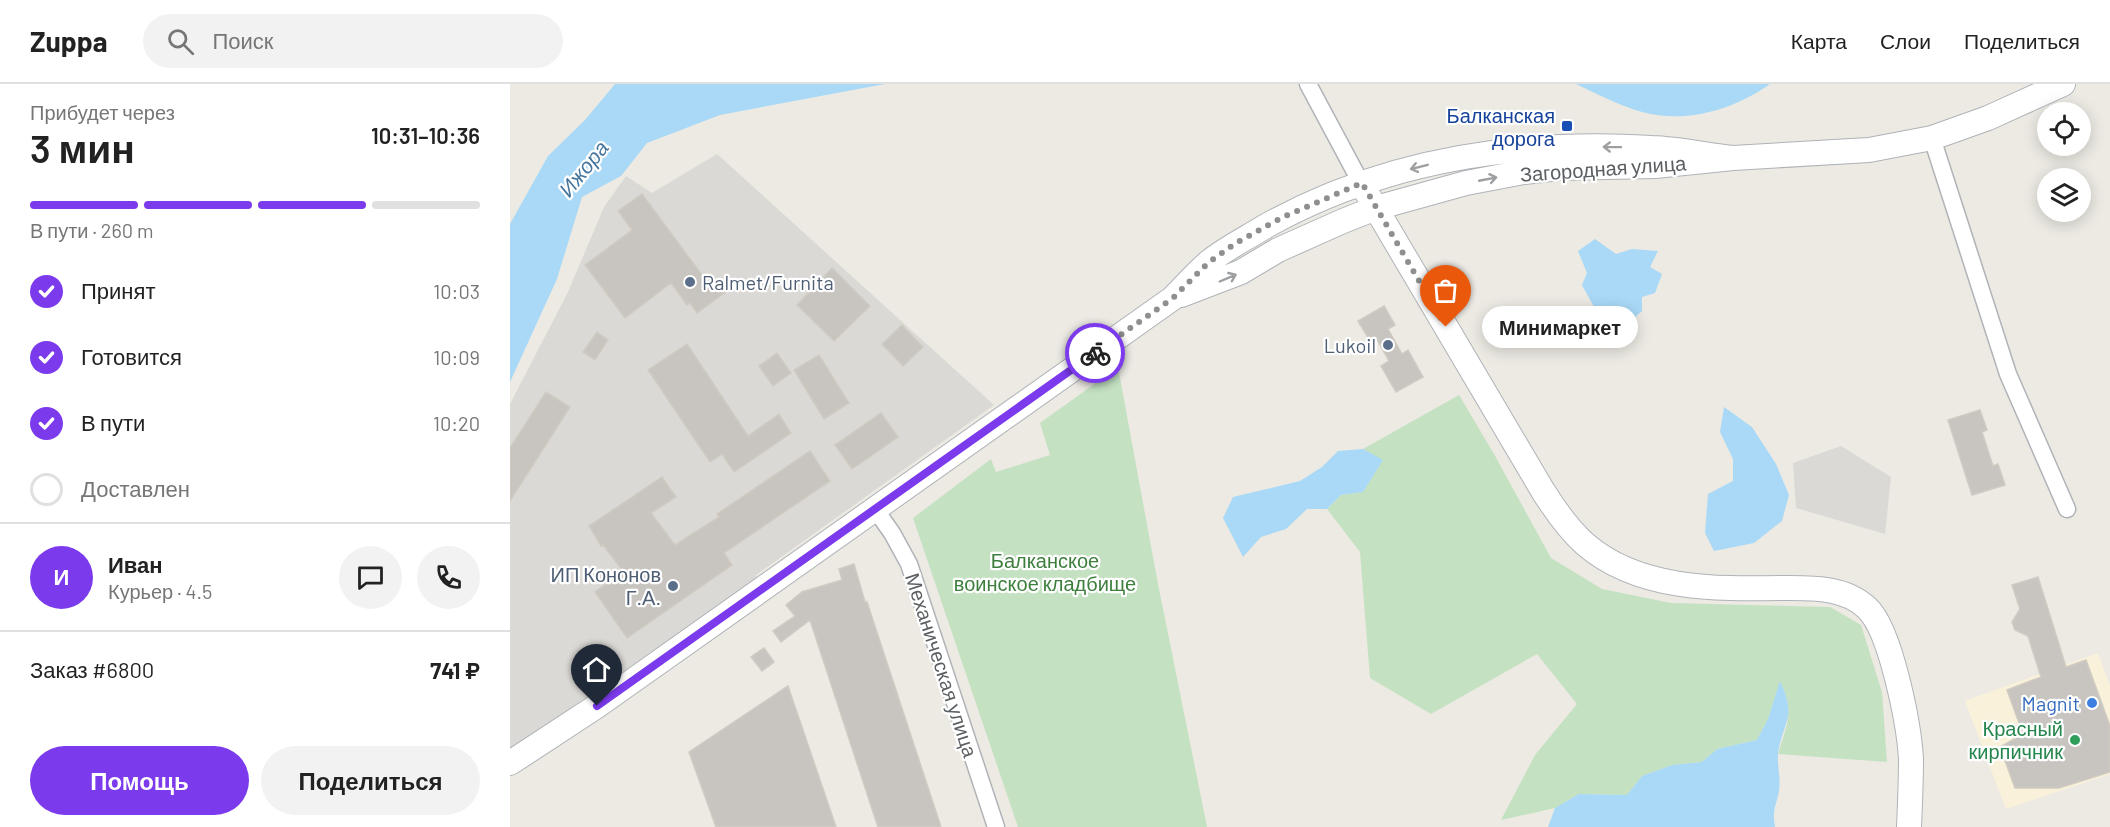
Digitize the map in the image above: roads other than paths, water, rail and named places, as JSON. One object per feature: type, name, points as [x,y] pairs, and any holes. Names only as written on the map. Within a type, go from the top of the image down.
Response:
[{"type":"main road","name":"Загородная улица","points":[[1173,298],[1241,272],[1308,236],[1376,208],[1466,183],[1559,168],[1655,166],[1733,158],[1869,150],[1932,138],[1988,118],[2063,84]]},
{"type":"main road","name":"Загородная улица","points":[[510,763],[597,706],[1173,298],[1208,263],[1236,243],[1283,217],[1362,183],[1415,167],[1456,158],[1528,148],[1570,146],[1654,148],[1733,158]]},
{"type":"main road","points":[[1362,183],[1543,491],[1560,516],[1586,544],[1614,563],[1640,574],[1670,582],[1730,589],[1819,588],[1844,594],[1868,608],[1882,630],[1893,662],[1904,715],[1911,758],[1909,827]]},
{"type":"street","points":[[1308,84],[1362,183]]},
{"type":"street","points":[[1932,138],[1941,173],[2008,374],[2067,509]]},
{"type":"street","name":"Механическая улица","points":[[875,508],[909,564],[996,827]]},
{"type":"water","name":"Ижора","points":[[615,84],[885,84],[720,115],[647,143],[621,176],[582,197],[557,279],[510,382],[510,224],[548,156],[585,120]]},
{"type":"water","points":[[1576,84],[1770,84],[1745,99],[1717,110],[1687,116],[1672,116],[1637,110]]},
{"type":"water","points":[[1595,239],[1616,254],[1632,249],[1658,251],[1650,267],[1662,274],[1655,293],[1642,297],[1642,311],[1623,328],[1599,316],[1582,285],[1587,273],[1578,251]]},
{"type":"water","points":[[1724,407],[1752,427],[1776,464],[1789,495],[1782,521],[1754,543],[1714,551],[1705,533],[1708,494],[1733,481],[1733,459],[1720,432]]},
{"type":"water","points":[[1363,449],[1383,460],[1363,492],[1341,495],[1327,509],[1307,509],[1286,529],[1261,537],[1243,557],[1223,518],[1233,497],[1300,481],[1322,467],[1338,451]]},
{"type":"water","points":[[1780,681],[1788,703],[1788,718],[1778,753],[1779,791],[1774,812],[1775,827],[1548,827],[1555,808],[1579,794],[1627,795],[1642,776],[1672,765],[1702,762],[1717,749],[1757,740],[1768,719]]},
{"type":"place","name":"Балканская дорога","points":[[1567,126]]},
{"type":"place","name":"Ralmet/Furnita","points":[[690,282]]},
{"type":"place","name":"Минимаркет","points":[[1446,327]]},
{"type":"place","name":"Lukoil","points":[[1388,345]]},
{"type":"place","name":"ИП Кононов Г.А.","points":[[673,586]]},
{"type":"place","name":"Magnit","points":[[2092,703]]},
{"type":"place","name":"Красный кирпичник","points":[[2075,740]]},
{"type":"park label","name":"Балканское воинское кладбище","points":[[1045,572]]}]
